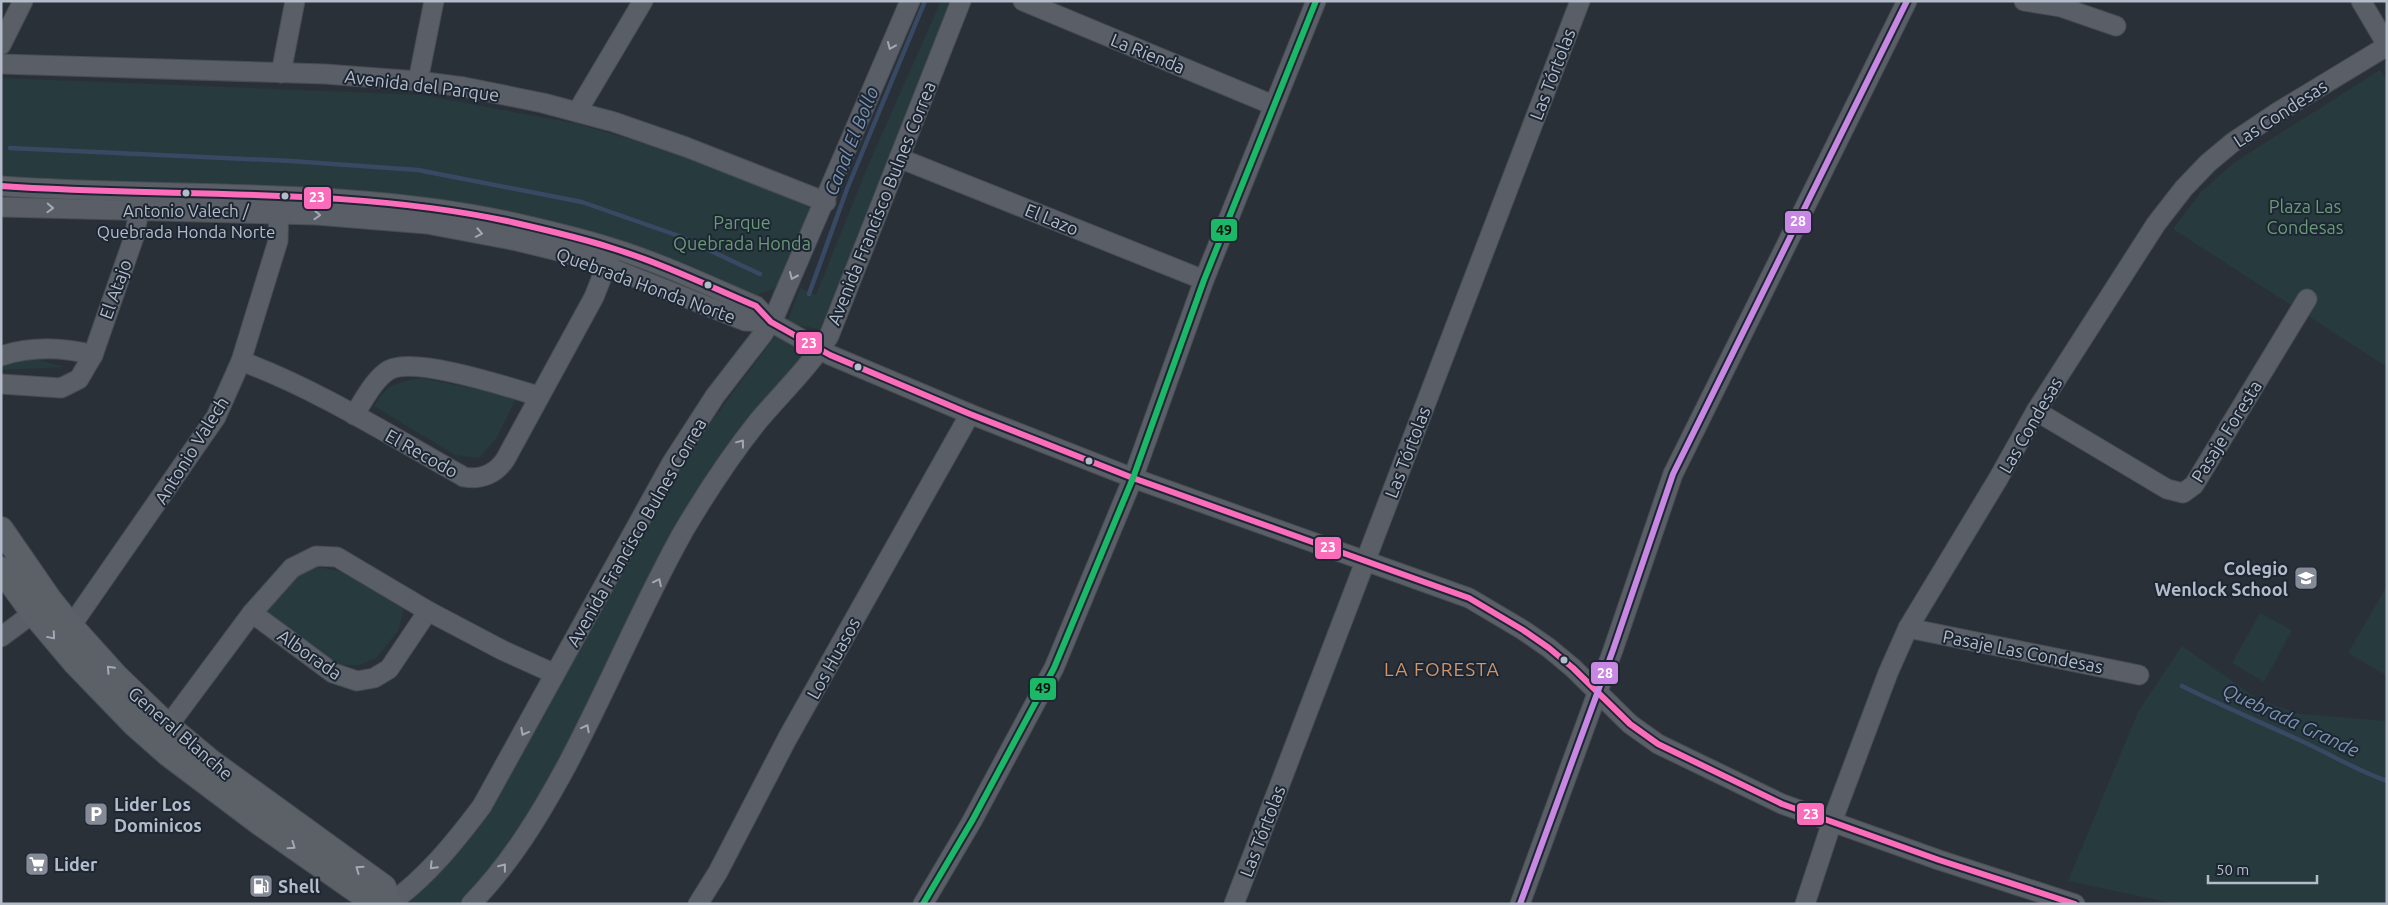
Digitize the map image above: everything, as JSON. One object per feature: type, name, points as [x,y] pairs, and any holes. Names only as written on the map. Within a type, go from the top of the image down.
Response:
[{"type":"main road","name":"General Blanche","points":[[1,529],[42,606],[102,693],[168,754],[236,805],[367,898],[389,904]]},
{"type":"main road","name":"General Blanche","points":[[1,569],[42,606],[71,626],[116,676],[168,726],[232,778],[384,887],[389,904]]},
{"type":"main road","points":[[168,754],[187,757],[217,777],[232,778]]},
{"type":"main road","points":[[236,805],[250,805],[280,824],[299,826]]},
{"type":"street","points":[[1,46],[23,1]]},
{"type":"street","points":[[281,73],[295,1]]},
{"type":"street","points":[[418,81],[434,1]]},
{"type":"street","points":[[577,112],[643,1]]},
{"type":"street","name":"Avenida Francisco Bulnes Correa","points":[[389,904],[425,874],[471,821],[497,782],[671,464],[715,396],[771,322],[826,202],[910,1]]},
{"type":"street","name":"Avenida Francisco Bulnes Correa","points":[[471,904],[507,862],[544,808],[592,718],[667,563],[699,506],[753,428],[820,350],[836,321],[961,1]]},
{"type":"street","name":"La Rienda","points":[[1022,1],[1273,105]]},
{"type":"street","points":[[922,904],[972,821],[1054,668],[1133,478],[1204,280],[1316,1]]},
{"type":"street","name":"Las Tórtolas","points":[[1234,904],[1580,1]]},
{"type":"street","points":[[1520,904],[1613,650],[1672,474],[1907,1]]},
{"type":"street","points":[[2024,1],[2060,8],[2116,26]]},
{"type":"street","points":[[2361,1],[2387,46]]},
{"type":"street","name":"Las Condesas","points":[[1805,904],[1832,822],[1888,673],[1908,628],[2036,412],[2156,224],[2184,188],[2208,163],[2232,144],[2278,112],[2387,46]]},
{"type":"street","name":"Avenida del Parque","points":[[1,64],[370,76],[418,81],[500,94],[577,112],[650,134],[826,202]]},
{"type":"street","name":"El Lazo","points":[[899,158],[1204,280]]},
{"type":"street","name":"Quebrada Honda Norte","points":[[1,186],[138,202],[279,215],[353,217],[427,224],[517,241],[606,266],[745,321],[771,322]]},
{"type":"street","name":"Quebrada Honda Norte","points":[[1,207],[280,196],[442,211],[506,221],[613,248],[756,306],[771,322]]},
{"type":"street","name":"Antonio Valech","points":[[71,626],[216,416],[241,361],[278,241],[280,196]]},
{"type":"street","name":"El Atajo","points":[[1,384],[61,388],[79,379],[93,355],[134,237],[138,202]]},
{"type":"street","name":"El Recodo","points":[[241,361],[268,371],[354,415],[464,477],[472,478],[488,475],[501,465],[594,297],[613,248]]},
{"type":"street","name":"Pasaje Foresta","points":[[2036,412],[2167,489],[2183,493],[2194,485],[2307,299]]},
{"type":"street","points":[[771,322],[820,350],[853,366],[970,414],[1133,478],[1469,598],[1497,613],[1549,648],[1630,724],[1671,752],[1782,804],[2065,903]]},
{"type":"street","points":[[1,356],[32,349],[78,351],[93,355]]},
{"type":"street","points":[[354,415],[378,379],[390,369],[404,366],[476,377],[538,396]]},
{"type":"street","name":"Los Huasos","points":[[698,904],[718,872],[787,739],[970,414]]},
{"type":"street","points":[[168,726],[252,613],[292,568],[307,559],[326,556],[336,557],[428,611],[555,674]]},
{"type":"street","points":[[1,637],[42,606]]},
{"type":"street","name":"Alborada","points":[[252,613],[333,673],[357,681],[374,678],[389,669],[428,611]]},
{"type":"street","name":"Pasaje Las Condesas","points":[[1908,628],[2139,675]]},
{"type":"green space","points":[[941,1],[959,1],[823,330],[787,323],[800,288],[816,295],[867,168]]},
{"type":"green space","name":"Plaza Las Condesas","points":[[2380,70],[2387,81],[2387,367],[2173,229],[2202,191],[2235,162]]},
{"type":"green space","name":"Parque Quebrada Honda","points":[[1,78],[423,95],[578,124],[683,155],[813,204],[778,287],[757,295],[638,248],[546,220],[409,195],[325,189],[1,182]]},
{"type":"green space","points":[[775,336],[808,355],[762,410],[584,718],[521,834],[477,892],[461,904],[398,904],[422,890],[486,818],[655,504],[695,444]]},
{"type":"green space","points":[[28,357],[64,367],[1,370],[1,362]]},
{"type":"green space","points":[[420,378],[517,397],[496,439],[479,458],[455,455],[374,406],[388,389]]},
{"type":"green space","points":[[319,567],[344,572],[404,609],[398,631],[376,658],[359,665],[341,665],[261,616],[295,576]]},
{"type":"green space","points":[[2387,586],[2387,676],[2348,653]]},
{"type":"green space","points":[[2260,613],[2292,630],[2264,682],[2232,663]]},
{"type":"green space","points":[[2182,646],[2259,700],[2300,714],[2387,721],[2387,904],[2176,904],[2068,881],[2138,712]]},
{"type":"waterway","name":"Canal El Bollo","points":[[809,294],[847,189],[925,1]]},
{"type":"waterway","points":[[10,148],[291,161],[418,170],[582,202],[679,236],[760,274]]},
{"type":"waterway","name":"Quebrada Grande","points":[[2182,686],[2364,772],[2387,781]]},
{"type":"transit line","name":"49","points":[[923,904],[972,821],[1054,668],[1133,478],[1204,280],[1316,1]]},
{"type":"transit line","name":"28","points":[[1520,904],[1613,650],[1673,474],[1907,1]]},
{"type":"transit line","name":"23","points":[[1,186],[64,190],[255,195],[382,202],[445,210],[507,221],[573,237],[630,254],[685,275],[756,306],[771,322],[830,355],[970,414],[1133,478],[1469,598],[1549,648],[1573,668],[1630,724],[1658,744],[1782,804],[1939,860],[2075,904]]},
{"type":"place","name":"Antonio Valech / Quebrada Honda Norte","points":[[186,193]]},
{"type":"place","name":"Colegio Wenlock School","points":[[2306,578]]},
{"type":"place","name":"Lider Los Dominicos","points":[[96,814]]},
{"type":"place","name":"Lider","points":[[37,864]]},
{"type":"place","name":"Shell","points":[[261,886]]},
{"type":"district","name":"LA FORESTA","points":[[1442,669]]}]
